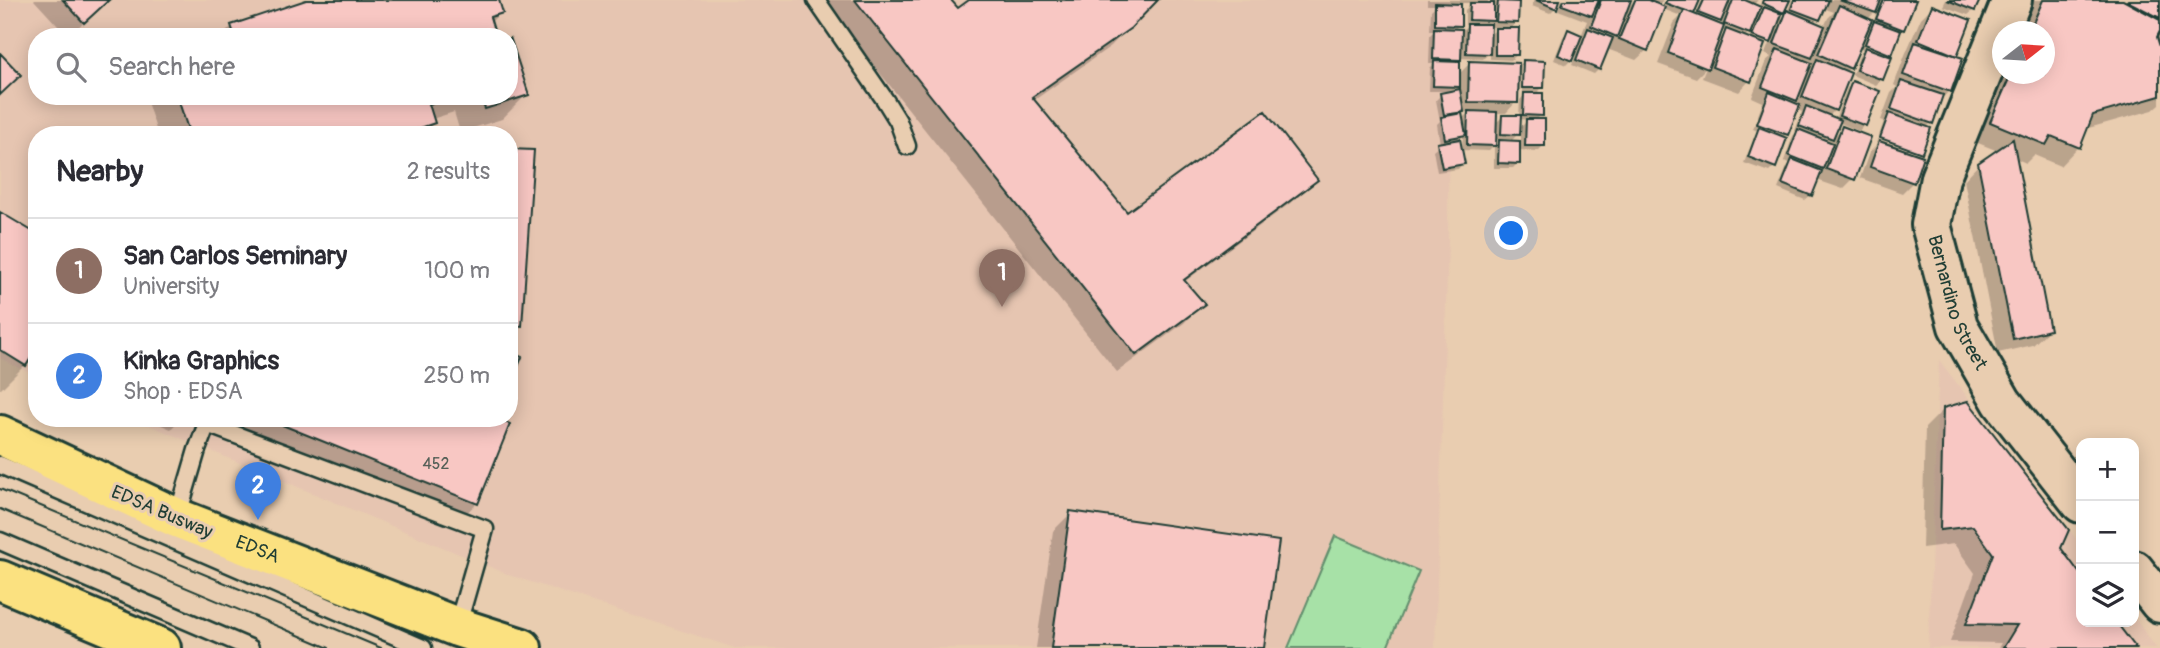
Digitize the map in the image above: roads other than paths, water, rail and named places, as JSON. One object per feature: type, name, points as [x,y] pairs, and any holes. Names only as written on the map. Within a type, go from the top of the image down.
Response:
[{"type":"highway","name":"EDSA","points":[[0,435],[177,518],[457,627],[522,648]]},
{"type":"highway","points":[[0,580],[161,648]]},
{"type":"street","name":"Bernardino Street","points":[[2012,0],[1940,178],[1931,225],[1958,326],[2002,402],[2079,501]]},
{"type":"street","points":[[2139,576],[2160,603]]},
{"type":"lane","points":[[816,0],[886,100],[898,121],[906,146]]},
{"type":"lane","points":[[177,518],[206,427]]},
{"type":"lane","points":[[224,427],[485,528],[457,627]]},
{"type":"lane","name":"EDSA Busway","points":[[0,465],[423,648]]},
{"type":"lane","points":[[0,541],[250,648]]},
{"type":"tram line","points":[[0,489],[381,648]]},
{"type":"tram line","points":[[0,509],[329,648]]},
{"type":"place","name":"San Carlos Seminary","points":[[1002,307]]},
{"type":"place","name":"Kinka Graphics","points":[[258,520]]}]
